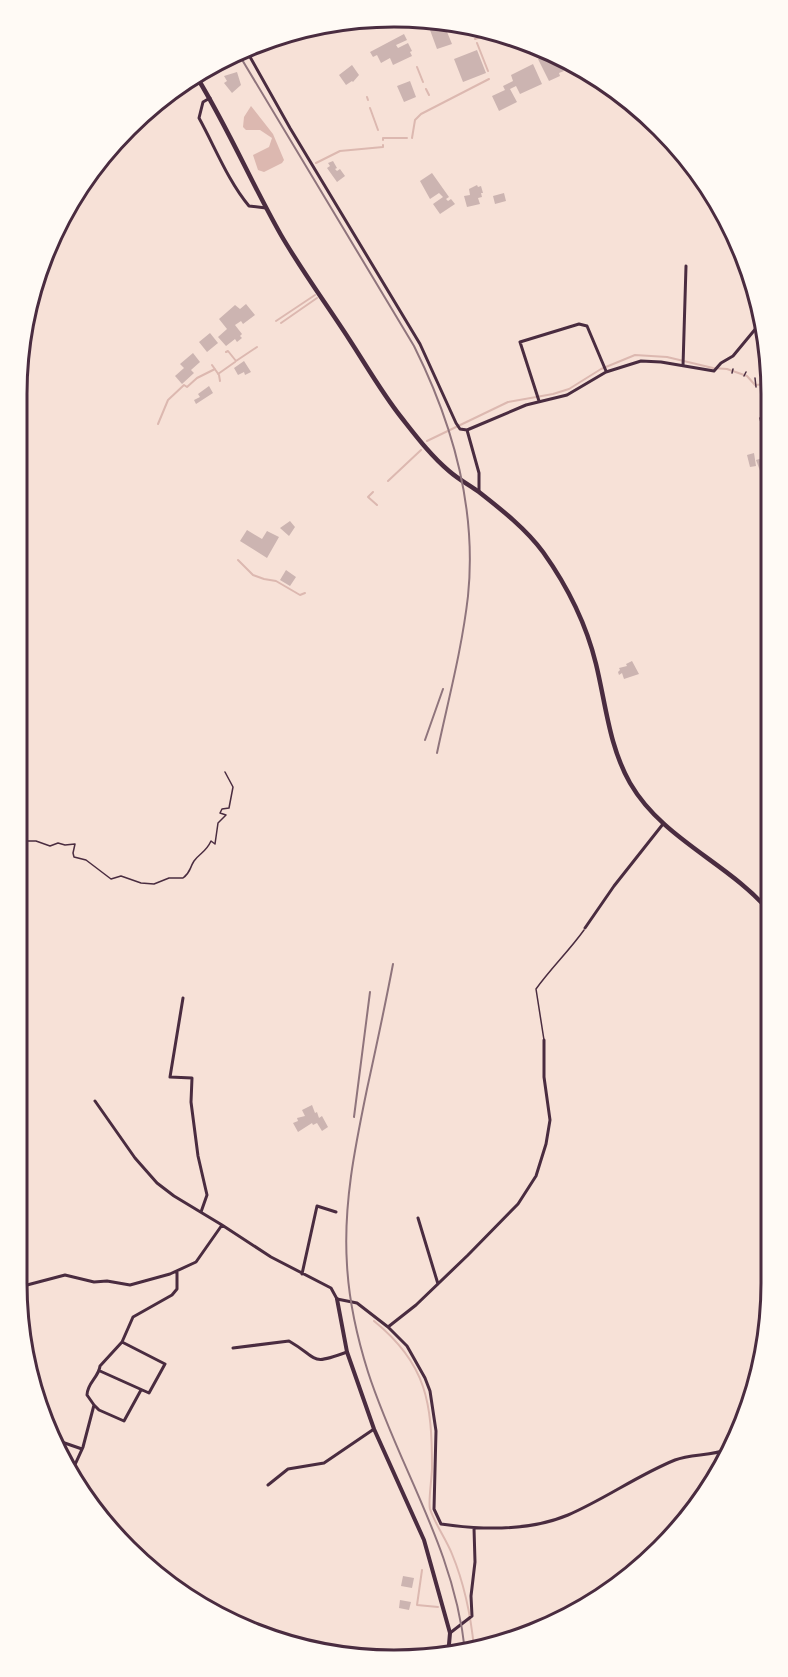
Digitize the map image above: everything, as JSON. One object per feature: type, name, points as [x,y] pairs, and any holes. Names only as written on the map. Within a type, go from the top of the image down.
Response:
[{"type":"main road","points":[[200,83],[281,235],[398,413],[449,472],[506,514],[537,545],[578,609],[597,666],[606,719],[616,752],[639,797],[663,824],[732,877],[761,904]]},
{"type":"street","points":[[250,57],[290,128],[420,344],[460,429],[467,430],[538,400],[575,391],[605,371],[641,361],[683,364],[711,372],[733,356],[755,329]]},
{"type":"street","points":[[210,98],[203,102],[199,118],[231,179],[249,206],[267,208]]},
{"type":"street","points":[[683,364],[686,266]]},
{"type":"street","points":[[538,400],[520,342],[579,324],[587,326],[605,371]]},
{"type":"street","points":[[467,430],[479,473],[479,493]]},
{"type":"street","points":[[585,928],[614,886],[663,824]]},
{"type":"street","points":[[183,998],[170,1077],[192,1078],[190,1102],[207,1195],[201,1212]]},
{"type":"street","points":[[388,1327],[416,1305],[518,1204],[536,1176],[546,1144],[550,1120],[544,1077],[544,1040]]},
{"type":"street","points":[[95,1101],[147,1174],[174,1196],[222,1224],[262,1252],[331,1288],[337,1299],[347,1352],[375,1430],[424,1540],[450,1633],[449,1646]]},
{"type":"street","points":[[302,1274],[317,1206],[336,1212]]},
{"type":"street","points":[[418,1218],[438,1284]]},
{"type":"street","points":[[27,1285],[65,1275],[94,1282],[108,1281],[136,1285],[196,1263],[222,1224]]},
{"type":"street","points":[[141,1390],[124,1421],[110,1416],[94,1405],[86,1391],[100,1371],[100,1366],[122,1342],[133,1317],[172,1295],[177,1289],[177,1271]]},
{"type":"street","points":[[337,1299],[357,1303],[388,1327],[407,1347],[430,1391],[436,1431],[434,1509],[441,1524],[474,1528],[530,1525],[565,1516],[677,1459],[719,1453]]},
{"type":"street","points":[[233,1348],[289,1341],[314,1359],[321,1361],[347,1352]]},
{"type":"street","points":[[100,1371],[149,1393],[165,1364],[122,1342]]},
{"type":"street","points":[[75,1465],[94,1405]]},
{"type":"street","points":[[268,1485],[288,1469],[324,1463],[375,1430]]},
{"type":"street","points":[[64,1443],[82,1449]]},
{"type":"street","points":[[450,1633],[472,1616],[474,1528]]},
{"type":"lane","points":[[544,1040],[536,989],[585,928]]},
{"type":"path","points":[[732,373],[734,369]]},
{"type":"path","points":[[744,376],[746,372]]},
{"type":"path","points":[[755,378],[756,387]]},
{"type":"path","points":[[760,418],[761,422]]},
{"type":"path","points":[[27,841],[36,841],[50,846],[57,843],[75,844],[74,857],[86,860],[111,879],[121,876],[141,883],[154,884],[169,878],[183,878],[191,871],[194,862],[207,850],[211,841],[215,844],[218,823],[226,815],[220,813],[222,809],[229,808],[233,787],[225,772]]},
{"type":"shaded area","points":[[251,106],[273,134],[284,160],[264,172],[258,170],[253,155],[269,147],[272,138],[260,130],[246,130],[243,127],[244,117]]},
{"type":"building","points":[[430,30],[447,31],[452,44],[437,49]]},
{"type":"building","points":[[404,34],[407,40],[396,45],[398,48],[408,43],[412,56],[393,65],[390,58],[381,63],[377,55],[373,57],[370,52]]},
{"type":"building","points":[[477,50],[486,73],[463,82],[454,59]]},
{"type":"building","points":[[538,59],[556,65],[564,71],[559,73],[560,76],[549,81]]},
{"type":"building","points":[[533,64],[542,84],[520,94],[516,86],[510,89],[517,102],[499,111],[492,96],[505,90],[503,86],[513,81],[511,75]]},
{"type":"building","points":[[352,65],[359,75],[353,82],[346,85],[339,75]]},
{"type":"building","points":[[237,72],[241,85],[232,93],[224,83],[227,81],[224,76]]},
{"type":"building","points":[[410,81],[416,97],[404,102],[397,86]]},
{"type":"building","points":[[333,161],[337,168],[335,169],[337,171],[340,169],[345,176],[337,182],[327,168],[330,166],[328,163]]},
{"type":"building","points":[[432,173],[449,197],[446,199],[448,201],[451,199],[455,204],[440,214],[433,204],[443,197],[439,193],[430,199],[420,181]]},
{"type":"building","points":[[477,185],[481,186],[483,193],[481,193],[482,197],[478,198],[480,204],[467,207],[464,196],[470,195],[469,189]]},
{"type":"building","points":[[504,193],[506,201],[495,204],[493,196]]},
{"type":"building","points":[[246,304],[255,315],[243,324],[241,321],[235,325],[242,334],[240,336],[242,338],[237,342],[235,339],[226,346],[218,337],[227,329],[219,319],[235,305],[240,309]]},
{"type":"building","points":[[210,333],[218,343],[207,352],[199,342]]},
{"type":"building","points":[[193,353],[200,362],[191,370],[194,373],[182,384],[175,376],[184,368],[180,364]]},
{"type":"building","points":[[244,361],[251,372],[238,375],[234,368]]},
{"type":"building","points":[[209,386],[213,393],[196,404],[194,400],[200,397],[198,394]]},
{"type":"building","points":[[754,453],[756,466],[750,467],[747,455]]},
{"type":"building","points":[[761,458],[761,473],[756,460]]},
{"type":"building","points":[[290,521],[295,527],[289,536],[280,528]]},
{"type":"building","points":[[247,530],[262,539],[267,531],[279,537],[267,558],[240,541]]},
{"type":"building","points":[[286,570],[296,577],[290,586],[280,580]]},
{"type":"building","points":[[632,661],[639,674],[624,679],[622,673],[619,675],[619,668],[627,666],[626,664]]},
{"type":"building","points":[[312,1105],[315,1113],[317,1112],[319,1118],[322,1116],[328,1127],[322,1131],[317,1123],[313,1125],[312,1123],[298,1132],[293,1123],[298,1121],[297,1118],[305,1116],[302,1110]]},
{"type":"building","points":[[403,1576],[414,1578],[412,1588],[401,1586]]},
{"type":"building","points":[[400,1600],[411,1602],[409,1610],[399,1608]]},
{"type":"waterway","points":[[475,39],[479,37]]},
{"type":"waterway","points":[[477,43],[488,71]]},
{"type":"waterway","points":[[417,67],[423,82]]},
{"type":"waterway","points":[[412,138],[415,120],[421,114],[489,79]]},
{"type":"waterway","points":[[426,89],[429,95]]},
{"type":"waterway","points":[[370,108],[378,130]]},
{"type":"waterway","points":[[383,140],[383,138],[407,138]]},
{"type":"waterway","points":[[316,163],[340,151],[383,147],[383,145]]},
{"type":"waterway","points":[[276,321],[315,295]]},
{"type":"waterway","points":[[281,323],[317,298]]},
{"type":"waterway","points":[[226,352],[228,351],[236,361],[257,347]]},
{"type":"waterway","points":[[427,441],[508,402],[569,389],[601,369],[635,355],[667,357],[727,369],[747,376],[755,385],[761,385]]},
{"type":"waterway","points":[[218,374],[235,362]]},
{"type":"waterway","points":[[212,365],[220,381]]},
{"type":"waterway","points":[[158,424],[168,400],[184,385],[187,387],[197,378],[215,369]]},
{"type":"waterway","points":[[388,481],[421,450]]},
{"type":"waterway","points":[[373,492],[368,497],[377,505]]},
{"type":"waterway","points":[[238,560],[253,575],[276,581],[300,595],[305,593]]},
{"type":"waterway","points":[[374,1321],[405,1353],[416,1369],[423,1386],[428,1404],[432,1445],[430,1509],[450,1548],[460,1577],[469,1612],[473,1641]]},
{"type":"waterway","points":[[422,1570],[417,1605],[438,1607]]},
{"type":"railway","points":[[242,60],[414,346],[451,436],[465,499],[470,563],[462,636],[437,753]]},
{"type":"railway","points":[[425,740],[443,689]]},
{"type":"railway","points":[[393,964],[354,1154],[348,1198],[346,1243],[348,1279],[354,1319],[368,1372],[438,1542],[450,1577],[464,1643]]},
{"type":"railway","points":[[354,1117],[370,992]]}]
